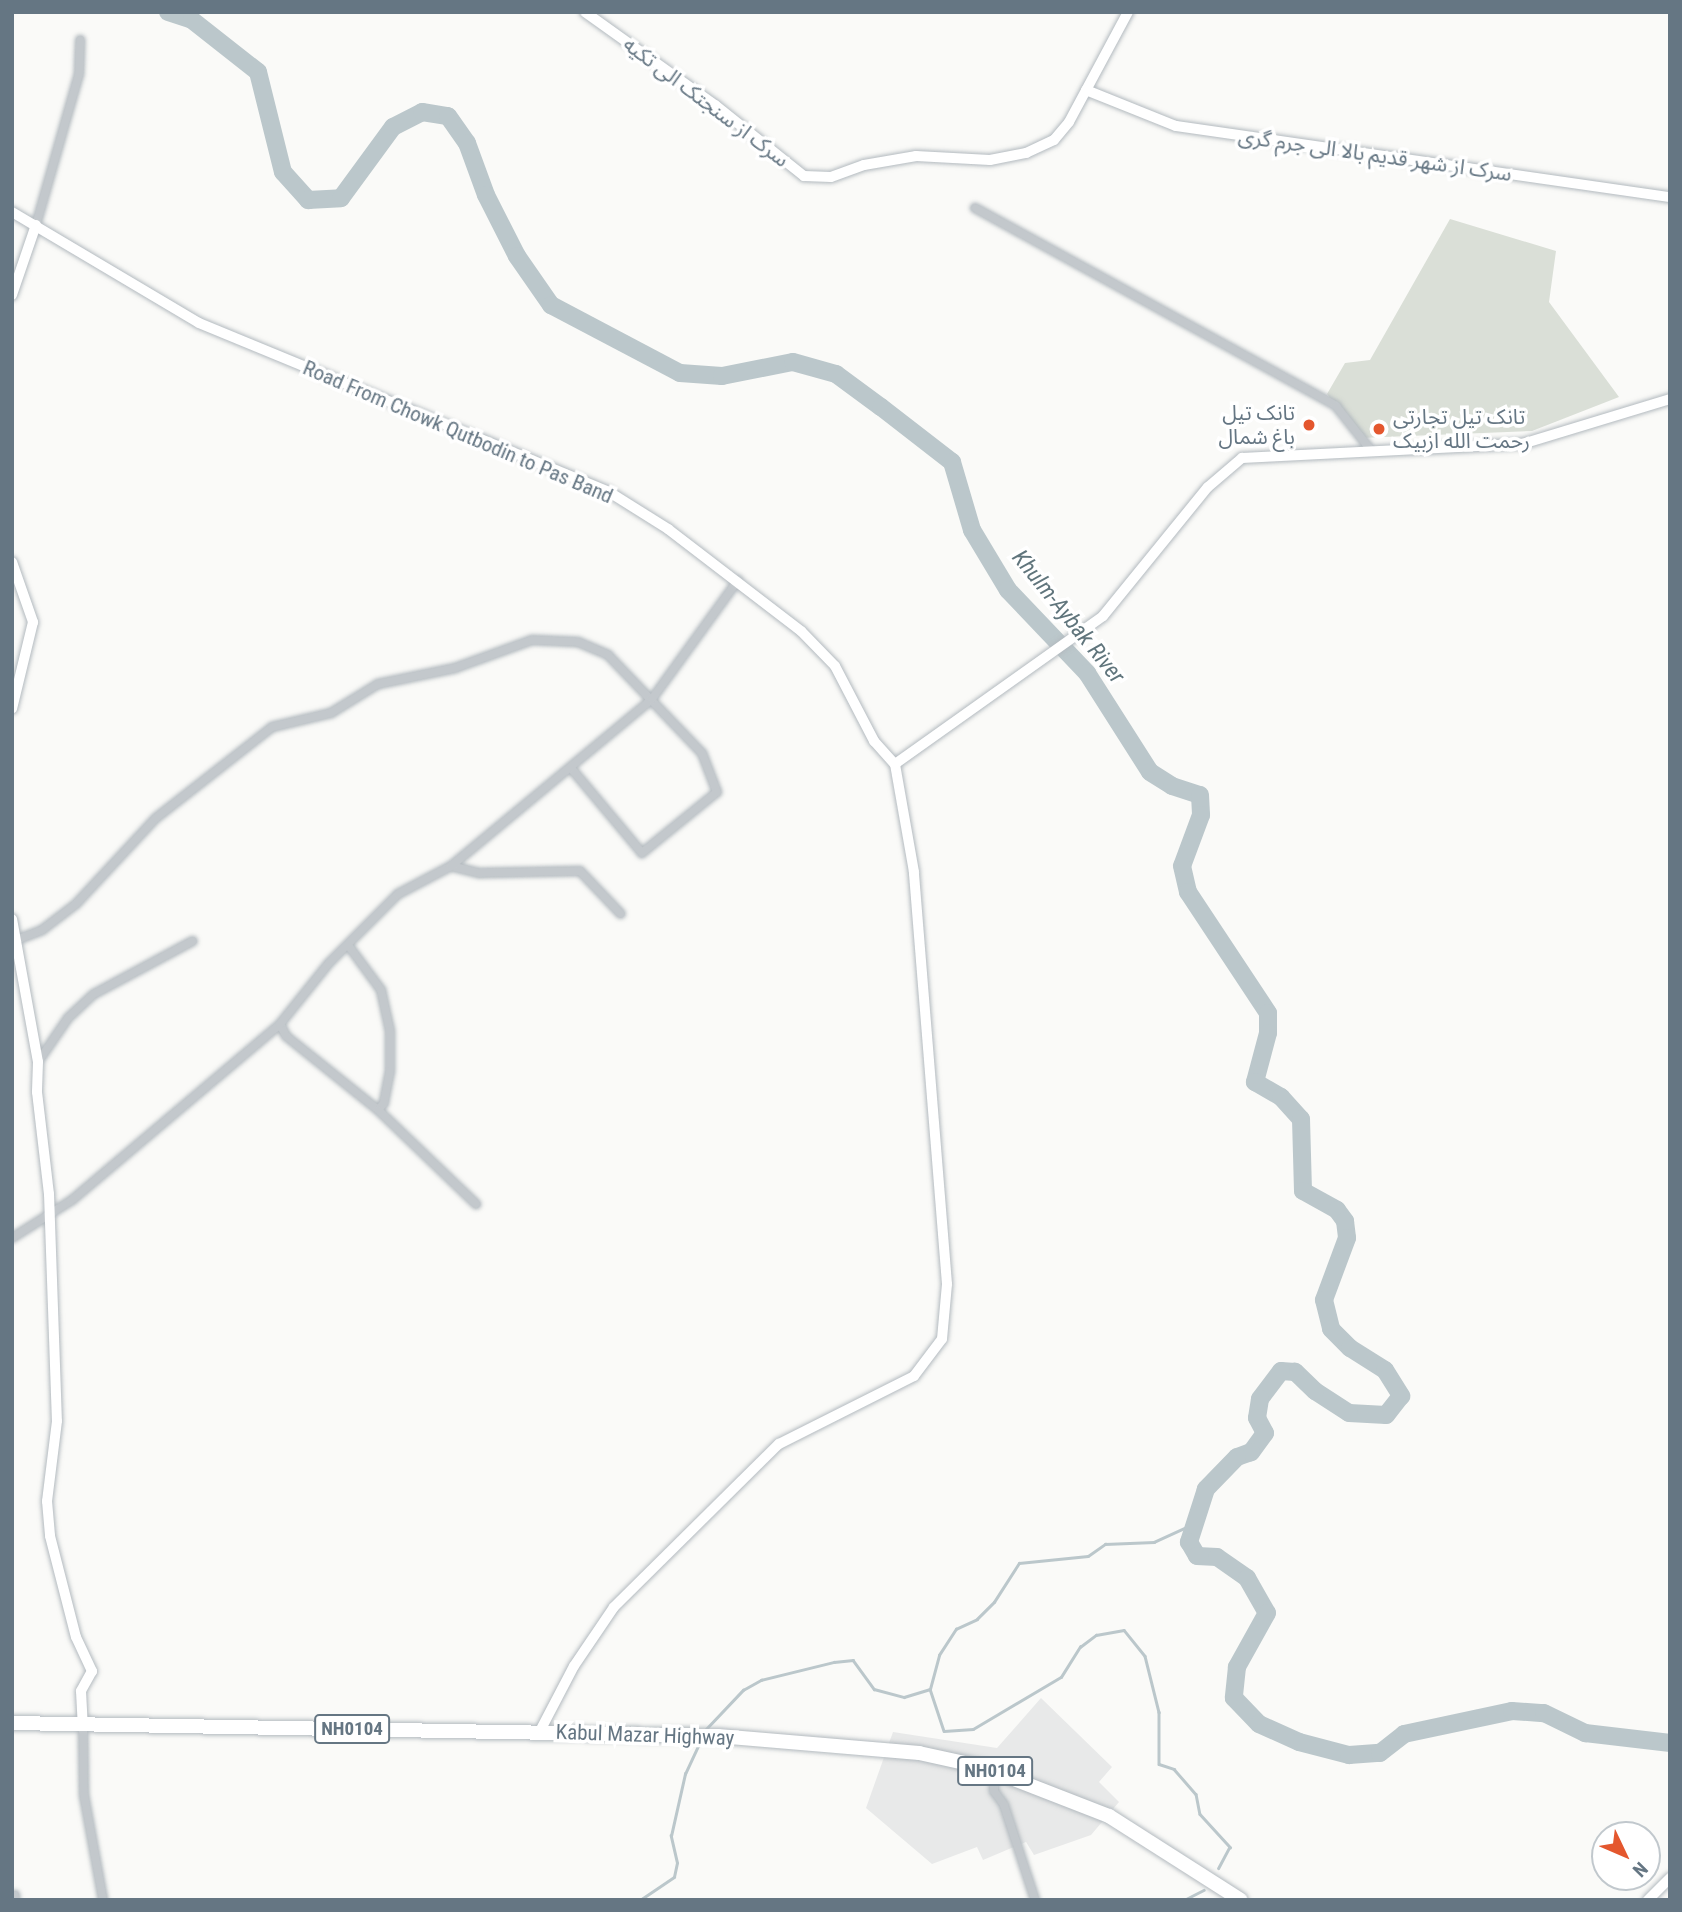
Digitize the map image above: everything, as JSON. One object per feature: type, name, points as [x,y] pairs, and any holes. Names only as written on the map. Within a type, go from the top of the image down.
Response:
[{"type":"highway","name":"Kabul Mazar Highway","points":[[12,1723],[692,1735],[919,1753],[994,1771],[1109,1816],[1241,1900]]},
{"type":"main road","name":"سرک از سنجتک الی تکیه","points":[[585,12],[706,98],[804,176],[831,177],[864,165],[916,156],[990,160],[1026,153],[1054,140],[1086,90],[1128,12]]},
{"type":"main road","name":"سرک از شهر قدیم بالا الی جرم گری","points":[[1086,90],[1176,126],[1670,197]]},
{"type":"main road","name":"Road From Chowk Qutbodin to Pas Band","points":[[12,212],[199,323],[609,492],[738,580],[835,666],[874,741],[895,764]]},
{"type":"main road","points":[[12,295],[36,225]]},
{"type":"main road","points":[[540,1731],[574,1666],[614,1607],[779,1444],[914,1376],[942,1339],[947,1284],[915,886],[895,764],[1103,616],[1208,487],[1242,458],[1370,449],[1522,444],[1670,399]]},
{"type":"main road","points":[[12,562],[33,622],[12,709]]},
{"type":"main road","points":[[12,919],[19,939],[38,1062],[57,1421],[47,1501],[50,1535],[76,1637],[92,1671],[81,1691],[83,1726]]},
{"type":"main road","points":[[1647,1900],[1670,1878]]},
{"type":"street","points":[[36,225],[79,74],[80,40]]},
{"type":"street","points":[[975,208],[1336,406],[1370,449]]},
{"type":"street","points":[[12,1238],[72,1200],[280,1024],[348,945],[398,894],[451,866],[652,699],[738,580]]},
{"type":"street","points":[[19,939],[42,930],[76,904],[156,818],[272,727],[331,713],[378,684],[455,668],[532,640],[578,642],[608,655],[702,753],[717,792],[642,853],[570,768]]},
{"type":"street","points":[[451,866],[480,873],[580,872],[621,914]]},
{"type":"street","points":[[38,1062],[68,1018],[94,994],[193,941]]},
{"type":"street","points":[[348,945],[381,990],[390,1031],[390,1070],[384,1103],[378,1110]]},
{"type":"street","points":[[280,1024],[286,1036],[378,1110],[476,1204]]},
{"type":"street","points":[[83,1726],[84,1796],[103,1900]]},
{"type":"street","points":[[994,1771],[995,1791],[1035,1900]]},
{"type":"shaded area","points":[[1450,219],[1556,251],[1549,302],[1619,397],[1532,431],[1360,438],[1327,394],[1345,363],[1370,360]]},
{"type":"shaded area","points":[[1041,1698],[1112,1767],[1099,1782],[1119,1802],[1091,1835],[1034,1855],[1026,1842],[983,1860],[977,1847],[932,1864],[866,1808],[893,1732],[997,1748]]},
{"type":"waterway","name":"Khulm-Aybak River","points":[[168,12],[192,20],[258,72],[283,172],[308,200],[341,198],[393,127],[422,112],[448,116],[467,143],[486,195],[517,256],[551,305],[680,373],[722,376],[793,362],[836,374],[881,407],[952,462],[972,530],[1008,590],[1087,673],[1150,772],[1172,786],[1200,795],[1201,815],[1182,866],[1188,892],[1268,1013],[1268,1033],[1255,1082],[1281,1097],[1301,1119],[1303,1191],[1337,1210],[1345,1221],[1347,1238],[1324,1300],[1331,1329],[1350,1348],[1385,1370],[1401,1396],[1386,1415],[1349,1413],[1315,1391],[1295,1372],[1281,1371],[1260,1399],[1257,1418],[1265,1433],[1251,1452],[1237,1457],[1206,1489],[1189,1542],[1197,1556],[1217,1557],[1247,1578],[1267,1613],[1237,1667],[1234,1698],[1259,1724],[1299,1742],[1349,1755],[1380,1753],[1404,1734],[1512,1711],[1544,1713],[1585,1733],[1670,1743]]},
{"type":"waterway","points":[[706,1729],[743,1690],[761,1680],[834,1662],[853,1660],[874,1689],[904,1697],[930,1689],[939,1655],[956,1629],[977,1619],[994,1602],[1019,1563],[1088,1556],[1105,1544],[1154,1542],[1191,1525]]},
{"type":"waterway","points":[[930,1689],[944,1731],[973,1729],[1061,1677],[1080,1647],[1096,1635],[1124,1630],[1145,1656],[1159,1712],[1159,1764],[1174,1769],[1196,1794],[1200,1814],[1230,1847],[1219,1868]]},
{"type":"waterway","points":[[640,1900],[674,1877],[677,1863],[671,1836],[685,1774],[700,1742]]},
{"type":"waterway","points":[[1184,1900],[1204,1890]]},
{"type":"place","name":"تانک تیل باغ شمال","points":[[1309,425]]},
{"type":"place","name":"تانک تیل تجارتی رحمت الله ازبیک","points":[[1379,429]]}]
